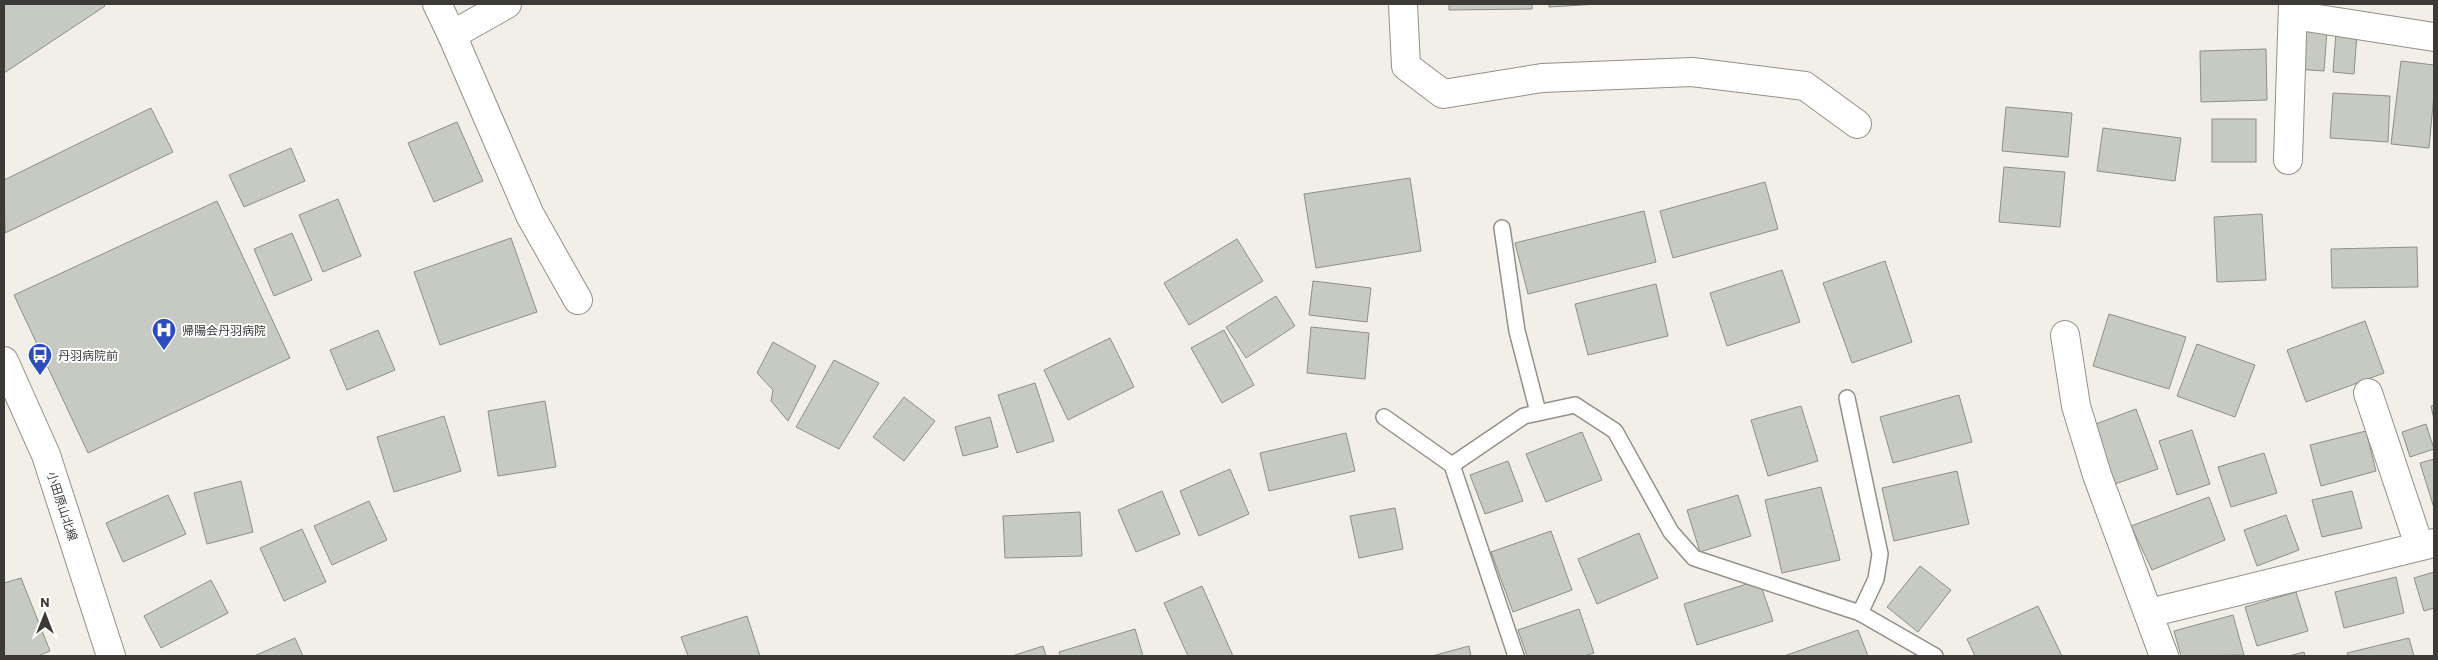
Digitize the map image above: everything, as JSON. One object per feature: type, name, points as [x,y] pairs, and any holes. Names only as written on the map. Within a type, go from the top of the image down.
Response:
[{"type":"street","points":[[437,4],[530,215],[578,300]]},
{"type":"street","points":[[452,35],[507,4]]},
{"type":"street","points":[[1403,4],[1406,66],[1443,94],[1542,78],[1692,72],[1805,86],[1856,124]]},
{"type":"street","points":[[2288,160],[2293,9],[2434,37]]},
{"type":"street","points":[[2065,335],[2076,406],[2097,475],[2164,656]]},
{"type":"street","name":"小田原山北線","points":[[4,361],[46,455],[111,656]]},
{"type":"street","points":[[2149,612],[2427,544],[2368,393]]},
{"type":"lane","points":[[1502,228],[1517,331],[1538,412]]},
{"type":"lane","points":[[1847,398],[1880,554],[1876,579],[1860,612]]},
{"type":"lane","points":[[1452,465],[1524,416],[1575,405],[1615,431],[1671,532],[1694,558],[1860,612],[1935,656]]},
{"type":"lane","points":[[1384,417],[1452,465],[1516,656]]},
{"type":"building","points":[[103,4],[105,6],[4,73],[4,5]]},
{"type":"building","points":[[1449,4],[1532,4],[1532,9],[1449,10]]},
{"type":"building","points":[[1549,4],[1598,4],[1549,7]]},
{"type":"building","points":[[2297,28],[2327,30],[2324,71],[2295,69]]},
{"type":"building","points":[[2336,32],[2357,34],[2354,74],[2333,72]]},
{"type":"building","points":[[2266,49],[2267,100],[2201,102],[2200,51]]},
{"type":"building","points":[[2401,61],[2434,65],[2434,94],[2429,148],[2391,144]]},
{"type":"building","points":[[2333,93],[2390,96],[2388,142],[2330,138]]},
{"type":"building","points":[[2006,107],[2072,113],[2068,157],[2002,151]]},
{"type":"building","points":[[151,108],[173,152],[5,233],[4,180]]},
{"type":"building","points":[[2212,119],[2256,119],[2256,162],[2212,162]]},
{"type":"building","points":[[457,122],[483,181],[434,202],[408,143]]},
{"type":"building","points":[[2103,128],[2181,138],[2175,181],[2097,171]]},
{"type":"building","points":[[291,148],[305,181],[244,207],[229,175]]},
{"type":"building","points":[[2004,167],[2065,172],[2060,227],[1999,222]]},
{"type":"building","points":[[1410,178],[1421,251],[1316,268],[1304,194]]},
{"type":"building","points":[[1765,182],[1778,229],[1673,258],[1660,211]]},
{"type":"building","points":[[338,199],[361,256],[323,272],[299,215]]},
{"type":"building","points":[[217,201],[290,358],[88,453],[14,295]]},
{"type":"building","points":[[1644,211],[1656,262],[1528,294],[1515,243]]},
{"type":"building","points":[[2262,214],[2266,280],[2217,282],[2214,217]]},
{"type":"building","points":[[292,233],[312,280],[274,296],[254,249]]},
{"type":"building","points":[[511,238],[537,312],[440,345],[414,272]]},
{"type":"building","points":[[1237,239],[1263,281],[1189,325],[1164,283]]},
{"type":"building","points":[[2417,247],[2418,287],[2332,288],[2331,249]]},
{"type":"building","points":[[1885,261],[1912,342],[1852,363],[1823,283]]},
{"type":"building","points":[[1782,270],[1800,322],[1727,346],[1710,293]]},
{"type":"building","points":[[1313,281],[1371,288],[1367,322],[1309,315]]},
{"type":"building","points":[[1656,284],[1668,336],[1588,355],[1575,304]]},
{"type":"building","points":[[1276,296],[1295,326],[1246,358],[1226,327]]},
{"type":"building","points":[[2109,314],[2186,337],[2169,389],[2093,366]]},
{"type":"building","points":[[2365,321],[2384,373],[2306,402],[2287,350]]},
{"type":"building","points":[[1311,327],[1369,333],[1365,379],[1307,373]]},
{"type":"building","points":[[378,330],[395,370],[347,390],[330,350]]},
{"type":"building","points":[[1224,330],[1254,385],[1222,403],[1191,348]]},
{"type":"building","points":[[1110,338],[1134,387],[1068,420],[1044,370]]},
{"type":"building","points":[[773,342],[816,366],[788,421],[771,401],[773,390],[757,373]]},
{"type":"building","points":[[2197,344],[2255,365],[2235,417],[2177,396]]},
{"type":"building","points":[[834,360],[879,383],[839,449],[796,427]]},
{"type":"building","points":[[1035,383],[1054,441],[1017,453],[998,395]]},
{"type":"building","points":[[1959,395],[1972,442],[1893,463],[1880,417]]},
{"type":"building","points":[[904,397],[935,421],[904,461],[873,437]]},
{"type":"building","points":[[545,401],[556,467],[498,476],[488,411]]},
{"type":"building","points":[[2434,405],[2434,420],[2431,406]]},
{"type":"building","points":[[1801,406],[1818,461],[1768,476],[1751,420]]},
{"type":"building","points":[[2136,409],[2158,469],[2115,484],[2093,425]]},
{"type":"building","points":[[444,416],[461,471],[394,492],[377,437]]},
{"type":"building","points":[[990,417],[998,447],[963,456],[955,427]]},
{"type":"building","points":[[2426,424],[2434,449],[2410,457],[2402,432]]},
{"type":"building","points":[[2192,430],[2210,484],[2177,495],[2159,441]]},
{"type":"building","points":[[2366,431],[2376,471],[2321,486],[2310,445]]},
{"type":"building","points":[[1582,432],[1602,480],[1546,502],[1526,454]]},
{"type":"building","points":[[1346,433],[1355,471],[1269,491],[1260,453]]},
{"type":"building","points":[[2264,453],[2277,493],[2231,507],[2218,467]]},
{"type":"building","points":[[2434,459],[2434,508],[2420,463]]},
{"type":"building","points":[[1508,461],[1523,501],[1485,514],[1470,475]]},
{"type":"building","points":[[1230,469],[1249,514],[1199,536],[1180,491]]},
{"type":"building","points":[[1957,471],[1969,524],[1894,541],[1882,488]]},
{"type":"building","points":[[241,481],[253,532],[207,544],[194,493]]},
{"type":"building","points":[[1821,487],[1840,560],[1782,573],[1765,500]]},
{"type":"building","points":[[1162,491],[1180,534],[1136,552],[1118,510]]},
{"type":"building","points":[[2352,491],[2362,528],[2322,537],[2312,500]]},
{"type":"building","points":[[168,495],[186,534],[123,562],[106,523]]},
{"type":"building","points":[[1738,495],[1751,536],[1700,552],[1687,510]]},
{"type":"building","points":[[2209,497],[2225,540],[2152,570],[2131,526]]},
{"type":"building","points":[[369,501],[387,540],[332,565],[314,526]]},
{"type":"building","points":[[1395,508],[1403,549],[1359,558],[1350,516]]},
{"type":"building","points":[[1080,512],[1082,556],[1005,558],[1003,516]]},
{"type":"building","points":[[2286,515],[2299,550],[2257,566],[2244,530]]},
{"type":"building","points":[[302,529],[326,582],[284,601],[260,548]]},
{"type":"building","points":[[1551,531],[1572,590],[1513,612],[1491,552]]},
{"type":"building","points":[[1639,533],[1658,578],[1597,604],[1578,559]]},
{"type":"building","points":[[1920,566],[1951,590],[1918,632],[1887,607]]},
{"type":"building","points":[[2434,572],[2434,608],[2424,611],[2414,578]]},
{"type":"building","points":[[2396,577],[2404,613],[2344,628],[2335,592]]},
{"type":"building","points":[[21,578],[50,651],[38,656],[4,656],[4,583]]},
{"type":"building","points":[[211,580],[228,613],[161,648],[144,616]]},
{"type":"building","points":[[1759,580],[1773,621],[1697,645],[1684,604]]},
{"type":"building","points":[[1202,586],[1233,656],[1188,656],[1164,603]]},
{"type":"building","points":[[2296,592],[2308,631],[2257,646],[2245,607]]},
{"type":"building","points":[[2038,606],[2062,656],[1975,656],[1967,639]]},
{"type":"building","points":[[1579,609],[1594,653],[1584,656],[1527,656],[1518,630]]},
{"type":"building","points":[[2233,615],[2244,655],[2181,656],[2174,631]]},
{"type":"building","points":[[747,616],[760,656],[688,656],[681,637]]},
{"type":"building","points":[[1135,629],[1143,656],[1060,656],[1059,652]]},
{"type":"building","points":[[1858,630],[1868,656],[1784,656]]},
{"type":"building","points":[[295,638],[303,656],[254,656]]},
{"type":"building","points":[[2409,638],[2414,656],[2348,656],[2347,653]]},
{"type":"building","points":[[1043,646],[1046,656],[1012,656]]},
{"type":"building","points":[[1469,646],[1471,656],[1432,656]]},
{"type":"building","points":[[2304,652],[2305,656],[2289,656]]},
{"type":"place","name":"帰陽会丹羽病院","points":[[164,351]]},
{"type":"place","name":"丹羽病院前","points":[[40,376]]}]
